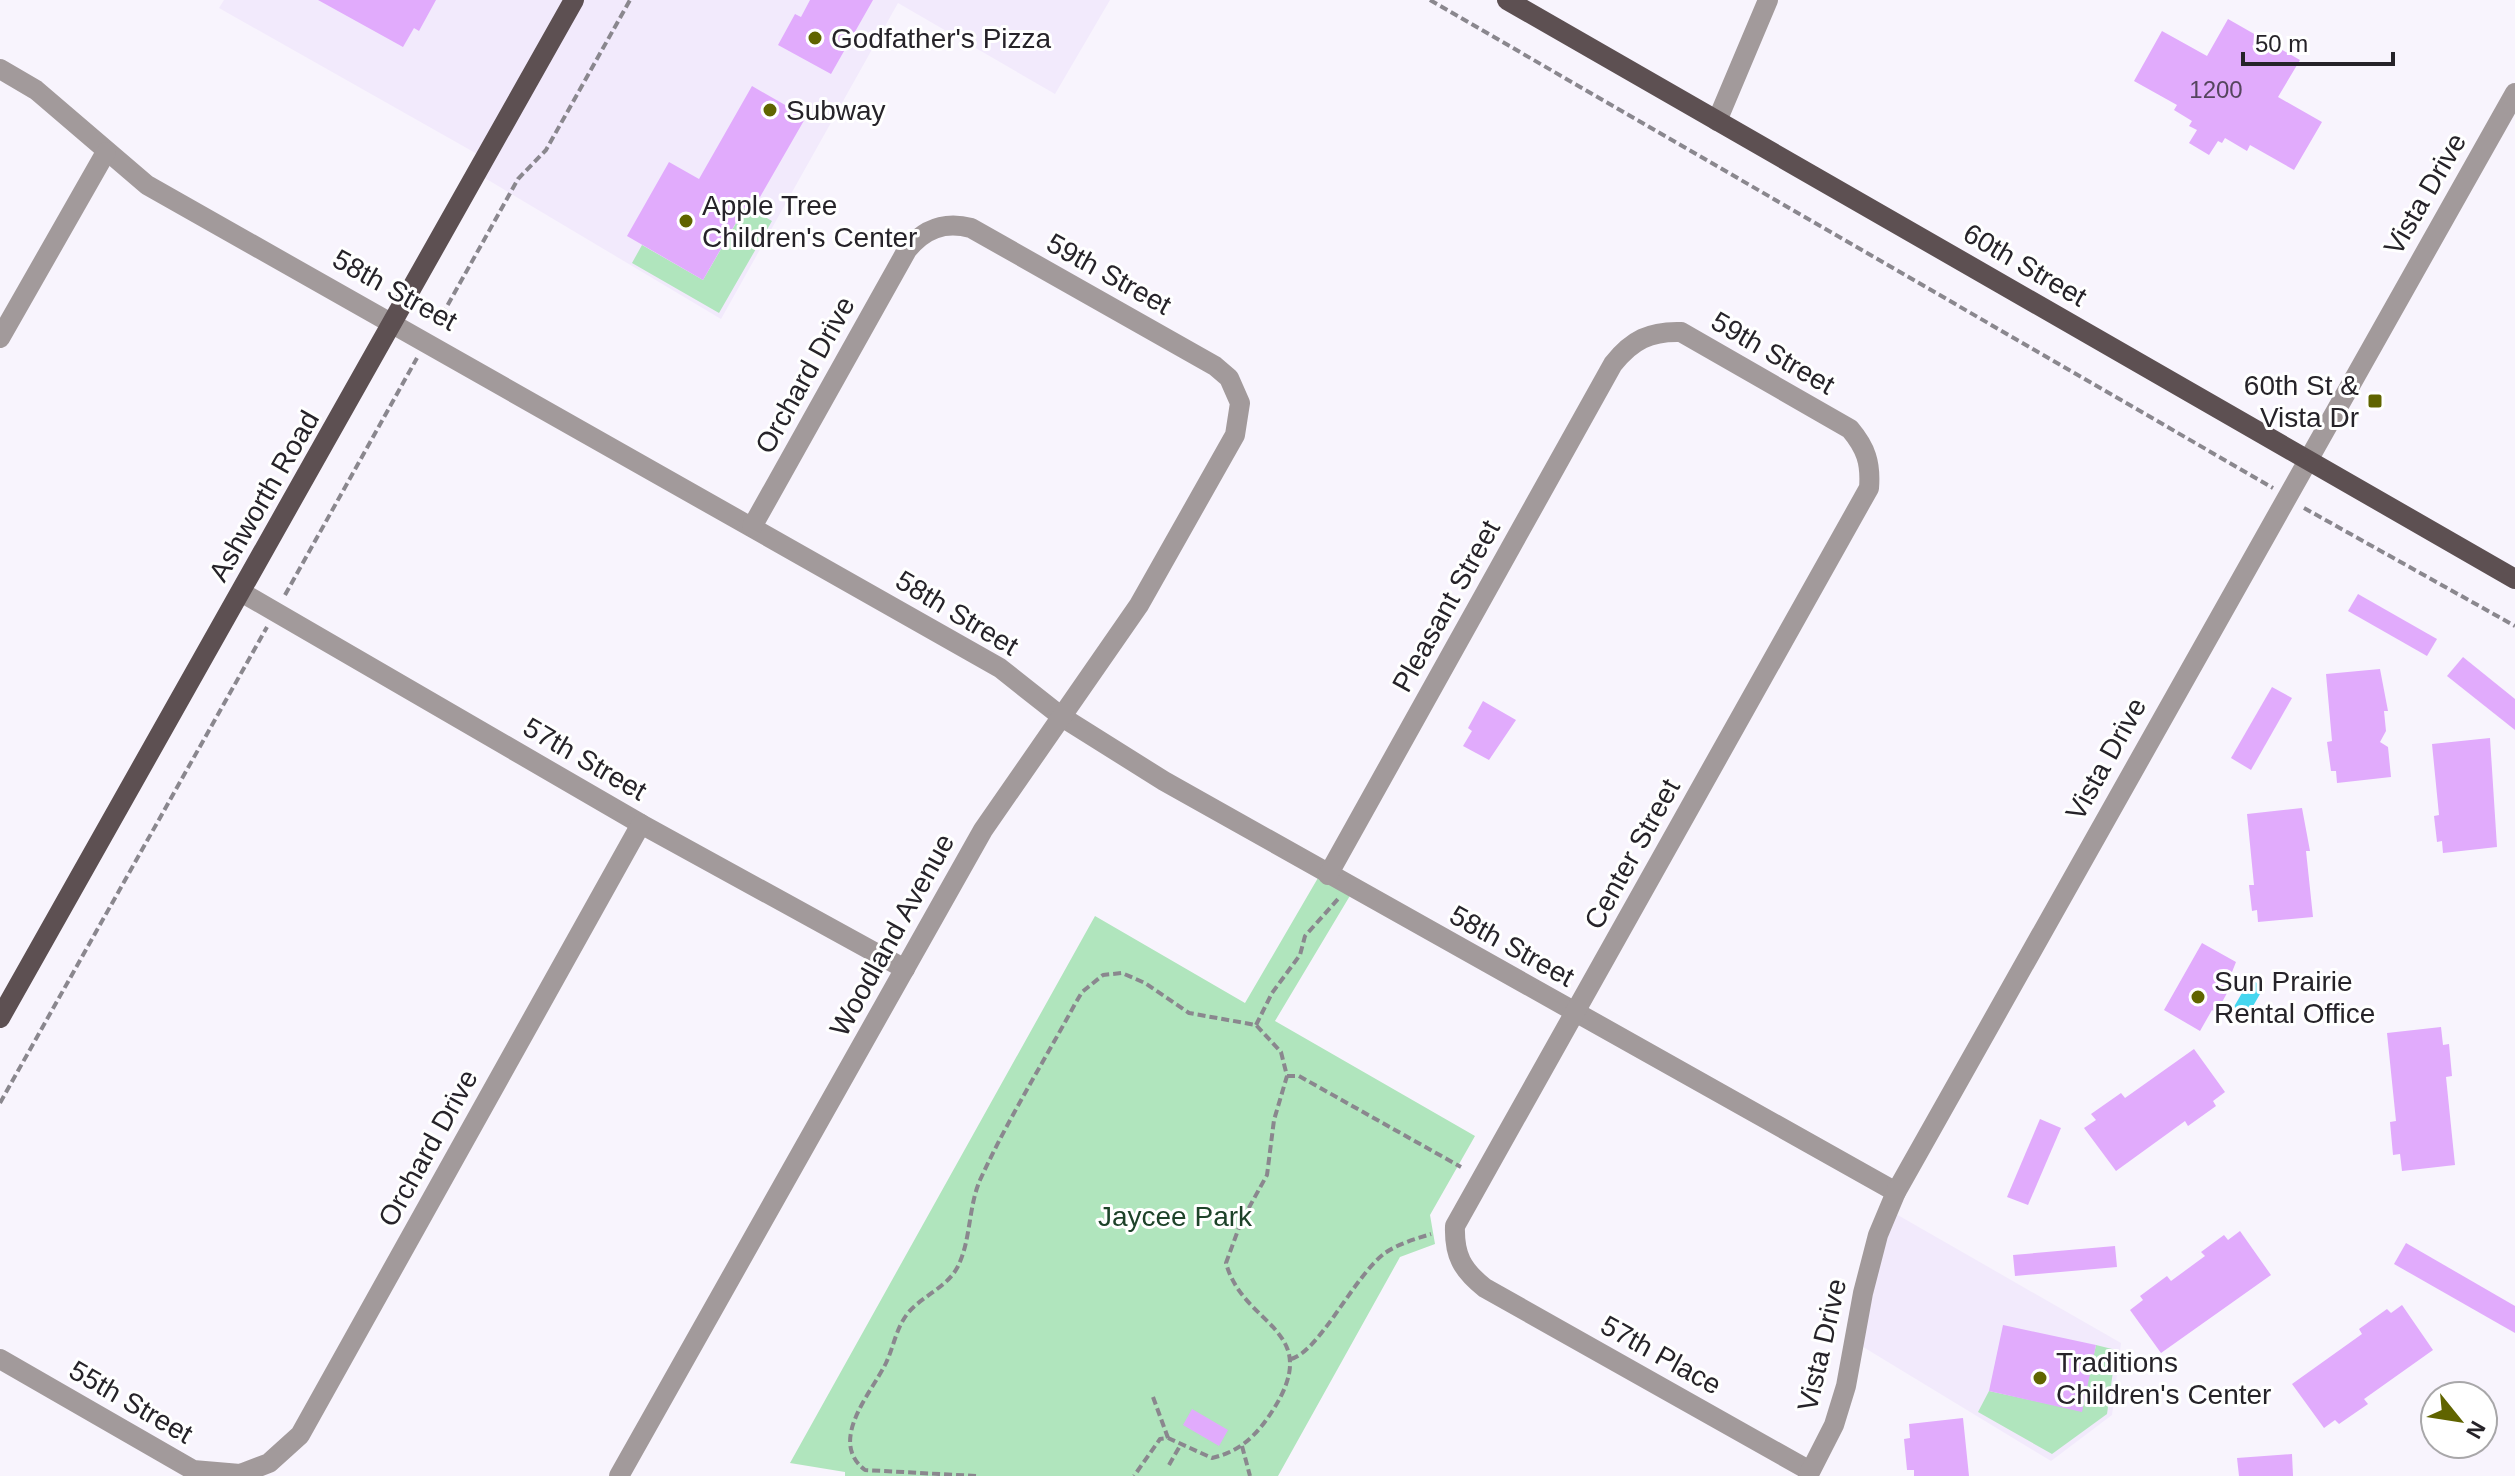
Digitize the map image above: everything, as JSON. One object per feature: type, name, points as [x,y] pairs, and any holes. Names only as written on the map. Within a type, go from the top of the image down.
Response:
[{"type":"main road","name":"Ashworth Road","points":[[0,1018],[574,0]]},
{"type":"main road","name":"60th Street","points":[[1507,0],[2515,579]]},
{"type":"street","points":[[1717,121],[1768,0]]},
{"type":"street","name":"58th Street","points":[[0,69],[36,90],[147,185],[395,322],[1000,668],[1062,717],[1164,781],[1896,1192]]},
{"type":"street","name":"Vista Drive","points":[[1809,1474],[1834,1425],[1878,1235],[1896,1192],[2306,459],[2515,93]]},
{"type":"street","points":[[0,338],[106,152]]},
{"type":"street","name":"59th Street","points":[[907,250],[929,230],[944,225],[971,228],[1215,366],[1229,378],[1240,403],[1235,435]]},
{"type":"street","name":"Orchard Drive","points":[[752,527],[907,250]]},
{"type":"street","name":"59th Street","points":[[1613,364],[1626,348],[1642,337],[1661,331],[1681,332],[1850,429],[1868,457],[1869,488]]},
{"type":"street","name":"Pleasant Street","points":[[1328,875],[1613,364]]},
{"type":"street","name":"Woodland Avenue","points":[[619,1476],[983,830],[1139,605],[1235,435]]},
{"type":"street","name":"Center Street","points":[[1485,1288],[1468,1275],[1459,1260],[1455,1226],[1869,488]]},
{"type":"street","name":"57th Street","points":[[241,592],[641,824],[905,969]]},
{"type":"street","name":"Orchard Drive","points":[[240,1474],[269,1463],[300,1435],[641,824]]},
{"type":"street","name":"57th Place","points":[[1485,1288],[1809,1474]]},
{"type":"street","name":"55th Street","points":[[0,1359],[193,1470],[240,1474]]},
{"type":"path","points":[[436,326],[518,179],[546,150],[630,0]]},
{"type":"path","points":[[1430,0],[2265,483]]},
{"type":"path","points":[[0,1103],[421,351]]},
{"type":"path","points":[[2309,510],[2515,626]]},
{"type":"path","points":[[1256,1025],[1272,993],[1300,955],[1305,936],[1331,912],[1348,886]]},
{"type":"path","points":[[976,1476],[877,1474],[865,1470],[858,1465],[851,1447],[858,1409],[879,1375],[909,1312],[943,1285],[959,1266],[980,1182],[1000,1138],[1082,992],[1103,975],[1122,973],[1145,983],[1189,1013],[1256,1025],[1281,1052],[1287,1076],[1274,1120],[1267,1175],[1241,1222],[1226,1263],[1233,1285],[1279,1332],[1290,1359],[1291,1371],[1282,1397],[1265,1424],[1242,1446],[1212,1458],[1168,1438],[1154,1443],[1134,1476]]},
{"type":"path","points":[[1287,1076],[1299,1076],[1461,1167]]},
{"type":"path","points":[[1290,1359],[1307,1353],[1342,1300],[1383,1254],[1431,1234]]},
{"type":"path","points":[[1153,1397],[1168,1438]]},
{"type":"path","points":[[1169,1465],[1181,1444]]},
{"type":"path","points":[[1242,1446],[1250,1476]]},
{"type":"shaded area","points":[[224,0],[1110,0],[1055,94],[898,3],[721,319],[478,174],[486,159],[219,8]]},
{"type":"shaded area","points":[[1889,1210],[2121,1343],[2112,1415],[2051,1461],[1855,1342]]},
{"type":"green space","points":[[746,206],[772,221],[719,313],[632,263],[642,245],[703,280]]},
{"type":"green space","name":"Jaycee Park","points":[[1322,871],[1354,889],[1275,1021],[1475,1136],[1430,1215],[1435,1244],[1400,1257],[1278,1476],[845,1476],[845,1472],[790,1463],[1095,916],[1245,1003]]},
{"type":"green space","points":[[2096,1345],[2116,1350],[2107,1414],[2052,1454],[1978,1412],[1989,1391],[2081,1411]]},
{"type":"water","points":[[2250,979],[2264,987],[2245,1020],[2231,1012]]},
{"type":"building","points":[[318,0],[436,0],[419,31],[414,28],[403,47]]},
{"type":"building","points":[[810,0],[873,0],[831,74],[778,45],[795,14],[801,17]]},
{"type":"building","points":[[2228,19],[2300,60],[2278,97],[2322,122],[2294,170],[2250,145],[2247,151],[2225,138],[2222,143],[2218,141],[2209,155],[2189,143],[2197,130],[2189,126],[2192,121],[2174,110],[2177,105],[2134,81],[2162,31],[2207,56]]},
{"type":"building","points":[[752,86],[806,117],[760,197],[753,193],[703,280],[627,236],[669,162],[699,179]]},
{"type":"building","points":[[2358,594],[2437,639],[2427,656],[2348,611]]},
{"type":"building","points":[[2463,657],[2515,699],[2515,730],[2447,676]]},
{"type":"building","points":[[2380,669],[2388,711],[2384,711],[2386,731],[2380,742],[2388,747],[2391,777],[2337,783],[2336,771],[2331,771],[2327,742],[2332,741],[2326,674]]},
{"type":"building","points":[[2272,687],[2292,698],[2251,770],[2231,758]]},
{"type":"building","points":[[1483,701],[1516,720],[1489,760],[1463,746],[1472,731],[1468,728]]},
{"type":"building","points":[[2490,738],[2497,847],[2443,853],[2442,841],[2437,842],[2434,816],[2439,815],[2432,744]]},
{"type":"building","points":[[2302,808],[2310,851],[2306,851],[2313,917],[2258,922],[2257,910],[2252,911],[2249,885],[2254,885],[2247,814]]},
{"type":"building","name":"Sun Prairie Rental Office","points":[[2202,943],[2236,962],[2228,982],[2232,984],[2216,1013],[2212,1010],[2200,1031],[2164,1010]]},
{"type":"building","points":[[2441,1027],[2443,1045],[2449,1044],[2452,1076],[2446,1077],[2455,1165],[2402,1171],[2400,1154],[2393,1155],[2390,1122],[2396,1121],[2387,1033]]},
{"type":"building","points":[[2194,1049],[2225,1092],[2213,1101],[2216,1106],[2188,1126],[2185,1121],[2116,1171],[2084,1128],[2096,1120],[2091,1114],[2121,1093],[2125,1098]]},
{"type":"building","points":[[2040,1119],[2061,1128],[2028,1205],[2007,1197]]},
{"type":"building","points":[[2240,1231],[2271,1275],[2161,1353],[2130,1310],[2143,1300],[2140,1296],[2167,1276],[2171,1281],[2205,1256],[2201,1252],[2224,1235],[2228,1240]]},
{"type":"building","points":[[2406,1243],[2515,1306],[2515,1333],[2394,1264]]},
{"type":"building","points":[[2115,1246],[2117,1267],[2015,1276],[2013,1255]]},
{"type":"building","points":[[2402,1305],[2433,1350],[2364,1399],[2368,1404],[2339,1424],[2335,1420],[2324,1428],[2292,1384],[2362,1334],[2359,1329],[2387,1309],[2391,1313]]},
{"type":"building","name":"Traditions Children's Center","points":[[2003,1325],[2096,1345],[2082,1412],[1989,1391]]},
{"type":"building","points":[[1192,1409],[1228,1430],[1219,1446],[1183,1425]]},
{"type":"building","points":[[1963,1418],[1969,1476],[1914,1476],[1914,1470],[1907,1470],[1904,1439],[1910,1438],[1909,1424]]},
{"type":"building","points":[[2292,1454],[2293,1476],[2239,1476],[2237,1458]]},
{"type":"place","name":"Godfather's Pizza","points":[[815,38]]},
{"type":"place","name":"Subway","points":[[770,110]]},
{"type":"place","name":"Apple Tree Children's Center","points":[[686,221]]},
{"type":"place","name":"60th St & Vista Dr","points":[[2375,401]]},
{"type":"place","name":"Sun Prairie Rental Office","points":[[2198,997]]},
{"type":"place","name":"Traditions Children's Center","points":[[2040,1378]]}]
